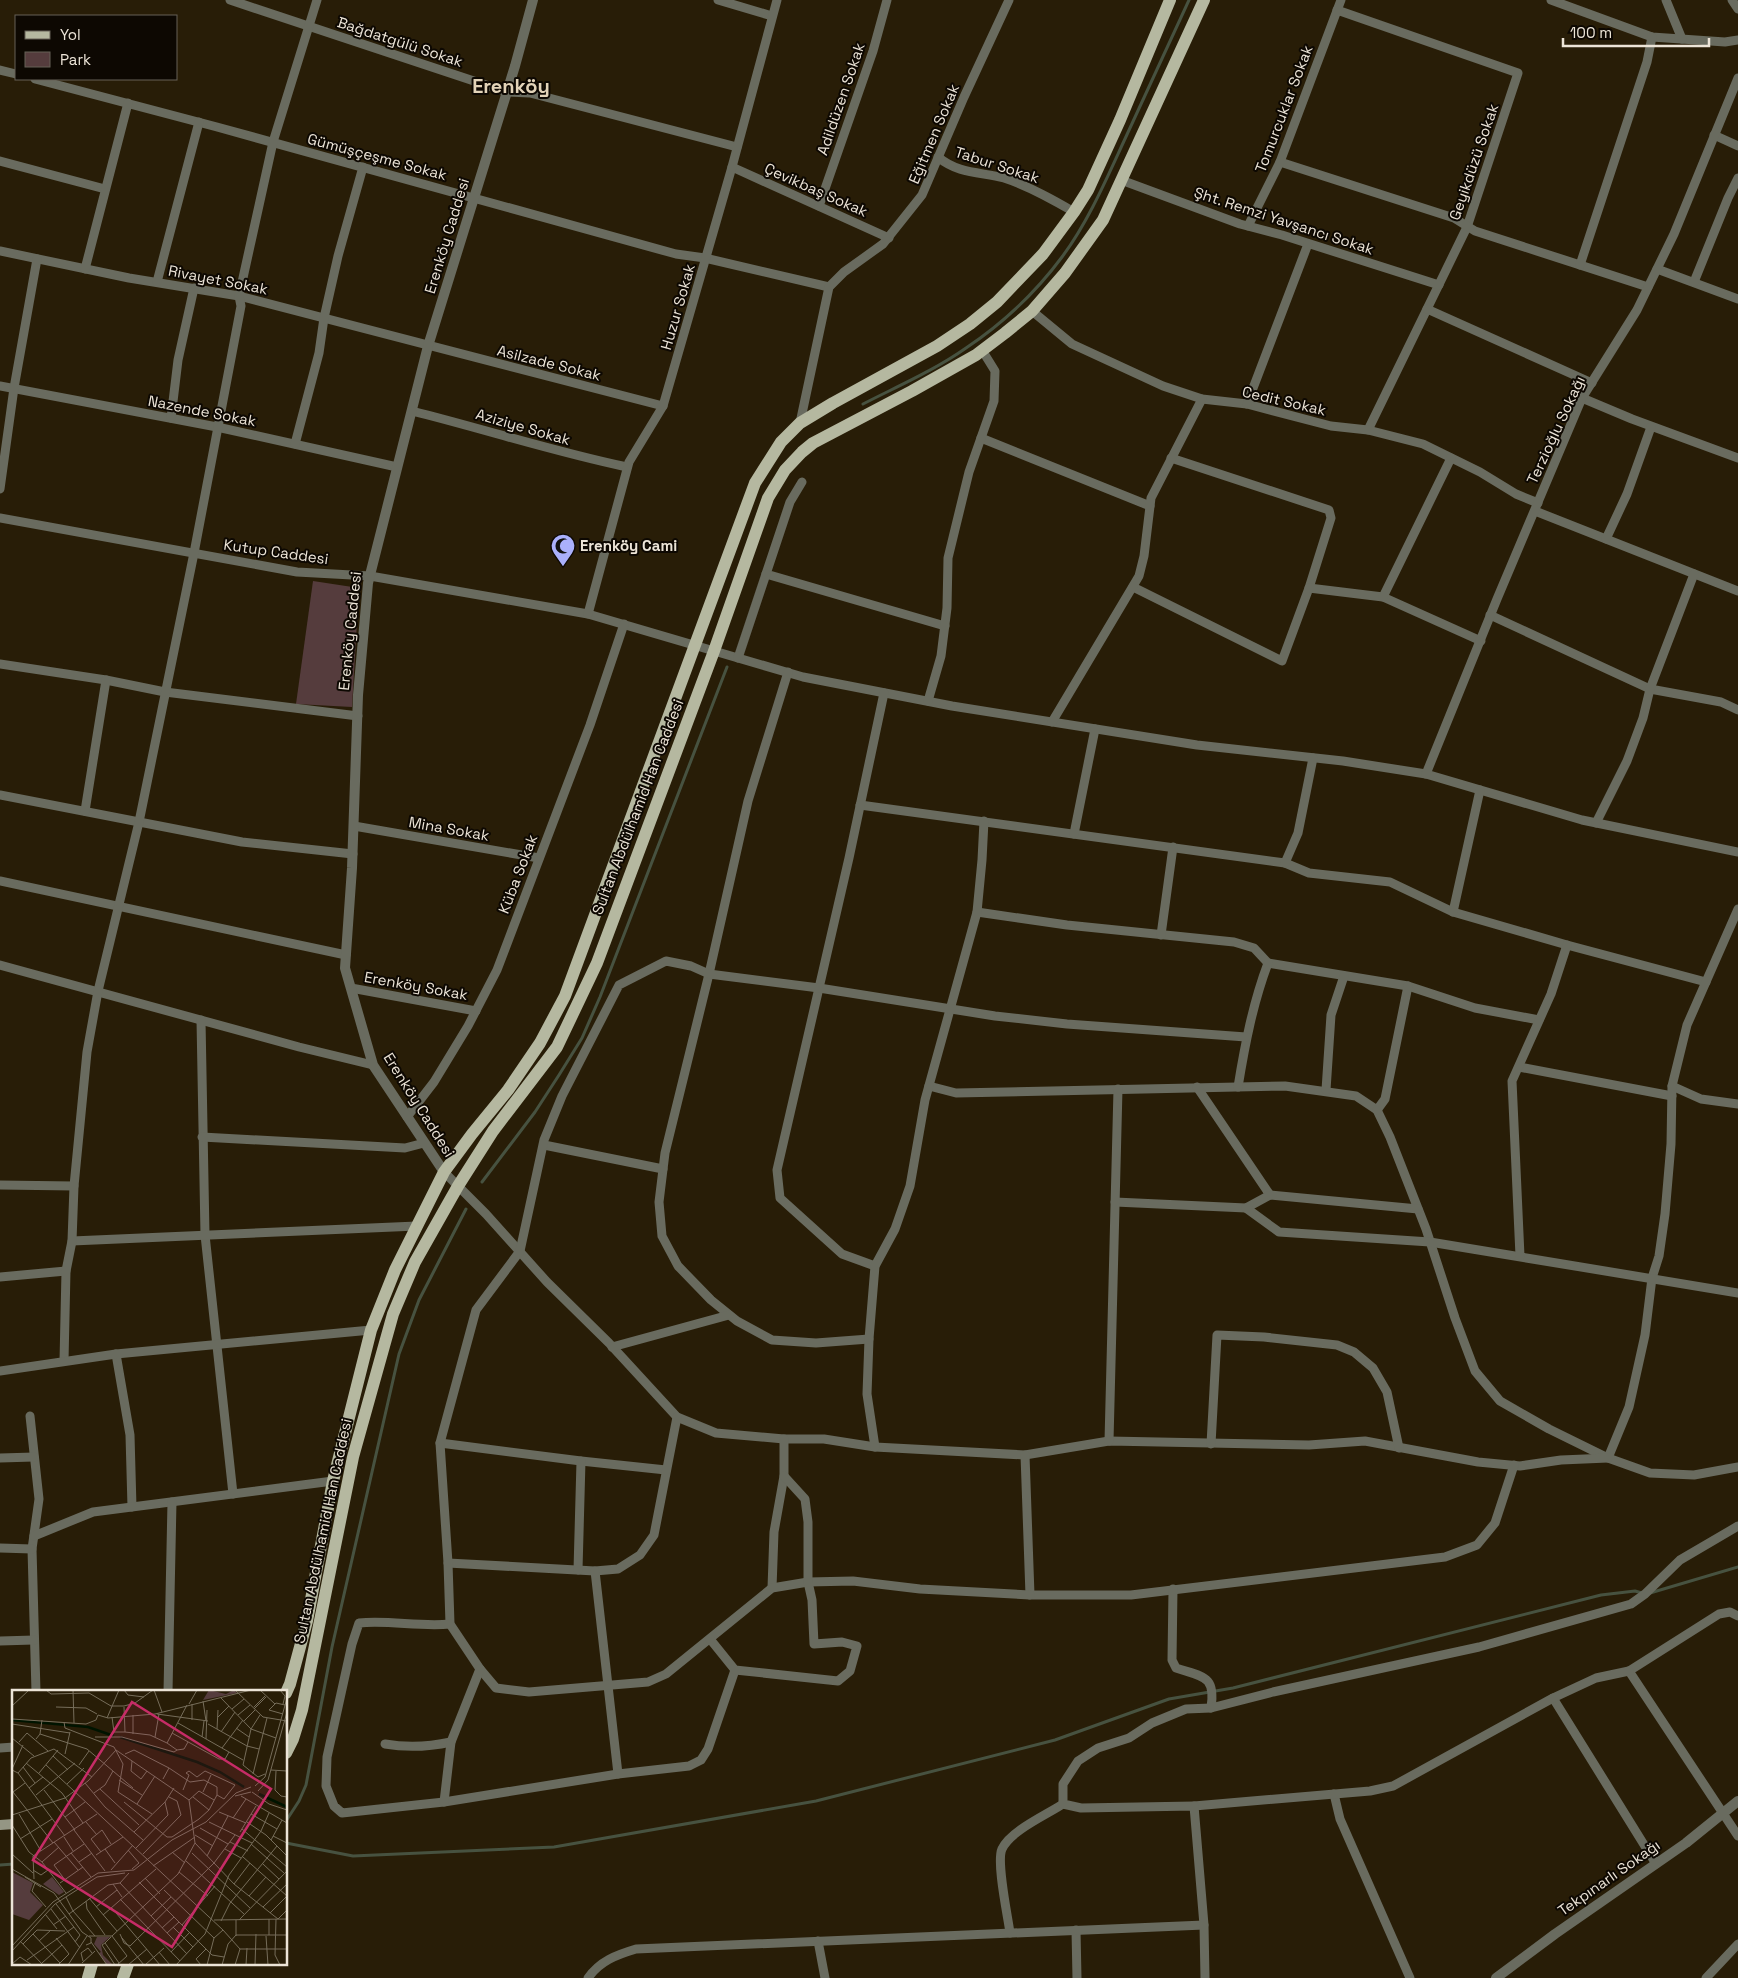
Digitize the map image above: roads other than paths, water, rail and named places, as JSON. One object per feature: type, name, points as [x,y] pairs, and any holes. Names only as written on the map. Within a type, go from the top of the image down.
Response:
[{"type":"main road","name":"Sultan Abdülhamid Han Caddesi","points":[[287,1690],[306,1621],[333,1481],[371,1330],[395,1270],[444,1172],[508,1090],[540,1043],[565,996],[755,483],[781,442],[800,423],[832,402],[937,346],[970,324],[997,302],[1043,254],[1088,190],[1116,129],[1170,0]]},
{"type":"main road","name":"Sultan Abdülhamid Han Caddesi","points":[[288,1749],[302,1710],[352,1457],[394,1314],[415,1262],[458,1186],[493,1131],[557,1047],[596,963],[714,651],[768,498],[778,478],[813,443],[864,414],[912,391],[982,350],[1032,311],[1065,273],[1103,220],[1204,0]]},
{"type":"street","name":"Bağdatgülü Sokak","points":[[230,0],[507,92],[530,93],[737,148]]},
{"type":"street","points":[[64,1361],[66,1271],[72,1241],[74,1186],[88,1052],[98,991],[139,822],[166,692],[241,306],[239,296],[273,142],[317,0]]},
{"type":"street","name":"Erenköy Caddesi","points":[[444,1172],[373,1065],[346,968],[353,854],[358,716],[370,576],[428,346],[534,0]]},
{"type":"street","points":[[718,0],[772,16]]},
{"type":"street","name":"Huzur Sokak","points":[[588,614],[629,462],[663,406],[732,167],[776,0]]},
{"type":"street","name":"Adildüzen Sokak","points":[[819,206],[866,69],[887,0]]},
{"type":"street","name":"Eğitmen Sokak","points":[[829,287],[844,272],[883,244],[922,195],[1009,0]]},
{"type":"street","name":"Tomurcuklar Sokak","points":[[1248,226],[1280,162],[1341,0]]},
{"type":"street","points":[[1551,0],[1652,37],[1726,42],[1738,40]]},
{"type":"street","points":[[1666,0],[1682,39]]},
{"type":"street","points":[[1732,0],[1738,9]]},
{"type":"street","name":"Geyikdüzü Sokak","points":[[1337,10],[1518,73],[1467,227],[1368,430]]},
{"type":"street","points":[[1580,265],[1647,62],[1652,37]]},
{"type":"street","points":[[0,70],[15,74]]},
{"type":"street","name":"Terzioğlu Sokağı","points":[[1426,774],[1582,398],[1637,310],[1657,269],[1674,234],[1738,78]]},
{"type":"street","name":"Gümüşçeşme Sokak","points":[[39,80],[273,142],[676,254],[705,258],[829,287]]},
{"type":"street","points":[[85,269],[128,103]]},
{"type":"street","points":[[157,282],[199,122]]},
{"type":"street","points":[[1714,134],[1738,146]]},
{"type":"street","name":"Tabur Sokak","points":[[938,158],[948,165],[969,172],[1004,178],[1044,195],[1074,212]]},
{"type":"street","points":[[0,161],[106,189]]},
{"type":"street","points":[[1280,162],[1454,218],[1475,231],[1648,287]]},
{"type":"street","points":[[295,444],[319,353],[324,318],[338,256],[362,167]]},
{"type":"street","name":"Çevikbaş Sokak","points":[[732,167],[888,238]]},
{"type":"street","points":[[1694,282],[1738,178]]},
{"type":"street","name":"Şht. Remzi Yavşancı Sokak","points":[[1121,180],[1248,226],[1439,285]]},
{"type":"street","points":[[1247,404],[1308,244]]},
{"type":"street","name":"Rivayet Sokak","points":[[0,251],[85,269],[239,296],[428,346]]},
{"type":"street","points":[[0,489],[14,388],[36,259]]},
{"type":"street","points":[[1657,269],[1738,298]]},
{"type":"street","points":[[800,423],[829,287]]},
{"type":"street","points":[[171,418],[178,360],[194,288]]},
{"type":"street","points":[[1427,309],[1592,382]]},
{"type":"street","name":"Cedit Sokak","points":[[1032,311],[1072,344],[1163,386],[1202,399],[1247,404],[1331,426],[1368,430],[1424,444],[1480,472],[1536,507],[1606,539],[1738,591]]},
{"type":"street","name":"Asilzade Sokak","points":[[428,346],[663,406]]},
{"type":"street","points":[[928,701],[941,656],[947,608],[948,558],[969,472],[994,401],[995,371],[982,350]]},
{"type":"street","name":"Nazende Sokak","points":[[0,386],[218,426],[397,467]]},
{"type":"street","points":[[1582,398],[1738,458]]},
{"type":"street","points":[[1052,722],[1134,587],[1144,556],[1151,498],[1202,399]]},
{"type":"street","name":"Aziziye Sokak","points":[[412,411],[484,429],[577,457],[627,468]]},
{"type":"street","points":[[1606,539],[1627,494],[1652,426]]},
{"type":"street","points":[[981,438],[1150,506]]},
{"type":"street","points":[[1134,587],[1282,661],[1310,588],[1331,518],[1328,510],[1171,458]]},
{"type":"street","points":[[1383,598],[1451,458]]},
{"type":"street","points":[[738,658],[790,502],[802,482]]},
{"type":"street","name":"Kutup Caddesi","points":[[0,518],[297,572],[370,576],[588,614],[788,672],[928,701],[1197,745],[1313,758],[1426,774],[1596,822],[1738,852]]},
{"type":"street","points":[[766,574],[945,626]]},
{"type":"street","points":[[1596,822],[1627,761],[1643,718],[1650,689],[1694,574]]},
{"type":"street","points":[[1310,588],[1383,598],[1481,641]]},
{"type":"street","points":[[1490,616],[1650,689],[1721,702],[1738,710]]},
{"type":"street","name":"Küba Sokak","points":[[407,1117],[434,1082],[476,1011],[497,970],[590,725],[624,624]]},
{"type":"street","points":[[0,664],[106,680],[166,692],[358,716]]},
{"type":"street","points":[[788,672],[748,801],[709,974],[665,1153],[659,1202],[662,1236],[678,1266],[711,1300],[737,1321],[772,1340],[816,1343],[869,1338]]},
{"type":"street","points":[[85,811],[106,680]]},
{"type":"street","points":[[876,1266],[842,1254],[780,1198],[777,1170],[884,693]]},
{"type":"street","points":[[1074,834],[1095,729]]},
{"type":"street","points":[[1284,863],[1298,833],[1313,758]]},
{"type":"street","points":[[1453,912],[1480,790]]},
{"type":"street","points":[[0,795],[242,842],[353,854]]},
{"type":"street","points":[[860,805],[1284,863],[1309,873],[1390,882],[1453,912],[1706,982]]},
{"type":"street","points":[[875,1447],[867,1394],[869,1338],[876,1266],[895,1230],[910,1186],[929,1086],[977,912],[984,821]]},
{"type":"street","name":"Mina Sokak","points":[[354,826],[539,858]]},
{"type":"street","points":[[1161,935],[1173,847]]},
{"type":"street","points":[[0,881],[346,955]]},
{"type":"street","points":[[1608,1458],[1628,1407],[1646,1335],[1652,1278],[1658,1256],[1665,1214],[1671,1144],[1672,1086],[1687,1025],[1738,909]]},
{"type":"street","points":[[977,912],[1067,925],[1234,942],[1254,948],[1268,963],[1408,986],[1476,1008],[1539,1020]]},
{"type":"street","points":[[1520,1256],[1512,1080],[1551,994],[1567,945]]},
{"type":"street","points":[[1246,1037],[1067,1024],[951,1010],[819,988],[709,974],[691,966],[666,961],[619,985],[562,1096],[544,1145],[520,1252],[476,1310],[440,1443],[450,1624],[480,1670],[496,1688],[529,1692],[648,1682],[666,1674],[772,1588],[808,1582],[853,1581],[920,1589],[1030,1595],[1131,1595],[1445,1557],[1477,1545],[1495,1524],[1514,1465]]},
{"type":"street","points":[[1238,1087],[1246,1037],[1258,988],[1268,963]]},
{"type":"street","points":[[0,965],[298,1047],[373,1065]]},
{"type":"street","points":[[1326,1090],[1331,1015],[1344,976]]},
{"type":"street","points":[[1377,1110],[1385,1099],[1408,986]]},
{"type":"street","name":"Erenköy Sokak","points":[[351,988],[476,1011]]},
{"type":"street","points":[[201,1020],[205,1236],[233,1494]]},
{"type":"street","points":[[1519,1067],[1672,1096]]},
{"type":"street","points":[[929,1086],[956,1093],[1286,1086],[1326,1090],[1356,1096],[1377,1110],[1390,1136],[1430,1242],[1474,1371],[1500,1401],[1608,1458],[1650,1474],[1694,1475],[1738,1467]]},
{"type":"street","points":[[1672,1086],[1701,1100],[1738,1104]]},
{"type":"street","points":[[1197,1087],[1270,1195]]},
{"type":"street","points":[[1109,1441],[1118,1089]]},
{"type":"street","points":[[202,1137],[404,1148],[424,1143]]},
{"type":"street","points":[[544,1145],[663,1169]]},
{"type":"street","points":[[444,1172],[677,1417],[716,1433],[784,1439],[824,1439],[875,1447],[1024,1455],[1109,1441],[1309,1445],[1365,1442],[1478,1462],[1514,1465],[1608,1458]]},
{"type":"street","points":[[0,1185],[74,1186]]},
{"type":"street","points":[[1116,1202],[1246,1208],[1270,1195],[1418,1209]]},
{"type":"street","points":[[1246,1208],[1279,1232],[1430,1242],[1738,1293]]},
{"type":"street","points":[[72,1241],[417,1226]]},
{"type":"street","points":[[0,1277],[66,1271]]},
{"type":"street","points":[[612,1347],[729,1315]]},
{"type":"street","points":[[0,1371],[116,1354],[371,1330]]},
{"type":"street","points":[[1211,1444],[1217,1335],[1264,1337],[1337,1346],[1354,1352],[1373,1368],[1387,1392],[1399,1448]]},
{"type":"street","points":[[116,1354],[130,1435],[132,1507]]},
{"type":"street","points":[[30,1416],[39,1499],[32,1549],[36,1690]]},
{"type":"street","points":[[448,1563],[595,1572],[618,1568],[640,1555],[654,1535],[677,1417]]},
{"type":"street","points":[[772,1588],[774,1532],[784,1476],[784,1439]]},
{"type":"street","points":[[440,1443],[666,1470]]},
{"type":"street","points":[[1024,1455],[1030,1595]]},
{"type":"street","points":[[0,1458],[34,1457]]},
{"type":"street","points":[[578,1570],[581,1461]]},
{"type":"street","points":[[710,1639],[735,1670],[838,1681],[850,1672],[857,1646],[842,1642],[814,1644],[812,1600],[808,1582],[808,1522],[805,1499],[784,1476]]},
{"type":"street","points":[[34,1536],[93,1512],[333,1481]]},
{"type":"street","points":[[168,1690],[172,1502]]},
{"type":"street","points":[[1064,1804],[1063,1784],[1078,1761],[1098,1748],[1129,1738],[1152,1723],[1186,1708],[1211,1708],[1273,1692],[1480,1647],[1631,1604],[1645,1594],[1680,1560],[1738,1526]]},
{"type":"street","points":[[0,1548],[32,1549]]},
{"type":"street","points":[[595,1572],[618,1774]]},
{"type":"street","points":[[1173,1589],[1172,1660],[1176,1668],[1206,1678],[1212,1690],[1211,1708]]},
{"type":"street","points":[[1010,1933],[1000,1863],[1001,1850],[1009,1839],[1021,1830],[1064,1804],[1081,1808],[1194,1806],[1370,1791],[1394,1786],[1553,1698],[1596,1678],[1629,1671],[1720,1614],[1730,1612],[1738,1616]]},
{"type":"street","points":[[450,1624],[433,1626],[360,1623],[352,1644],[327,1757],[326,1786],[334,1806],[342,1813],[444,1802],[618,1774],[689,1766],[701,1760],[708,1749],[735,1670]]},
{"type":"street","points":[[0,1641],[34,1640]]},
{"type":"street","points":[[444,1802],[451,1742],[480,1670]]},
{"type":"street","points":[[1629,1671],[1738,1836]]},
{"type":"street","points":[[1553,1698],[1656,1864]]},
{"type":"street","points":[[385,1744],[402,1747],[430,1746],[451,1742]]},
{"type":"street","points":[[1334,1794],[1340,1819],[1410,1978]]},
{"type":"street","name":"Tekpınarlı Sokağı","points":[[1496,1978],[1686,1844],[1738,1801]]},
{"type":"street","points":[[1194,1806],[1204,1925],[1205,1978]]},
{"type":"street","points":[[588,1978],[605,1961],[636,1949],[1204,1925]]},
{"type":"street","points":[[1076,1930],[1078,1978]]},
{"type":"street","points":[[818,1941],[825,1978]]},
{"type":"street","points":[[1706,1978],[1738,1944]]},
{"type":"waterway","points":[[863,404],[916,378],[979,339],[1018,307],[1052,270],[1080,230],[1096,200],[1189,0]]},
{"type":"waterway","points":[[482,1182],[535,1112],[582,1038],[600,997],[727,667]]},
{"type":"waterway","points":[[288,1818],[299,1801],[306,1785],[332,1647],[399,1354],[419,1300],[466,1209]]},
{"type":"waterway","points":[[1650,1593],[1738,1567]]},
{"type":"waterway","points":[[288,1843],[353,1856],[554,1847],[816,1801],[1055,1740],[1169,1699],[1233,1688],[1601,1595],[1635,1591],[1642,1593]]},
{"type":"waterway","points":[[0,1865],[12,1864]]},
{"type":"place","name":"Erenköy Cami","points":[[563,567]]},
{"type":"district","name":"Erenköy","points":[[511,86]]}]
